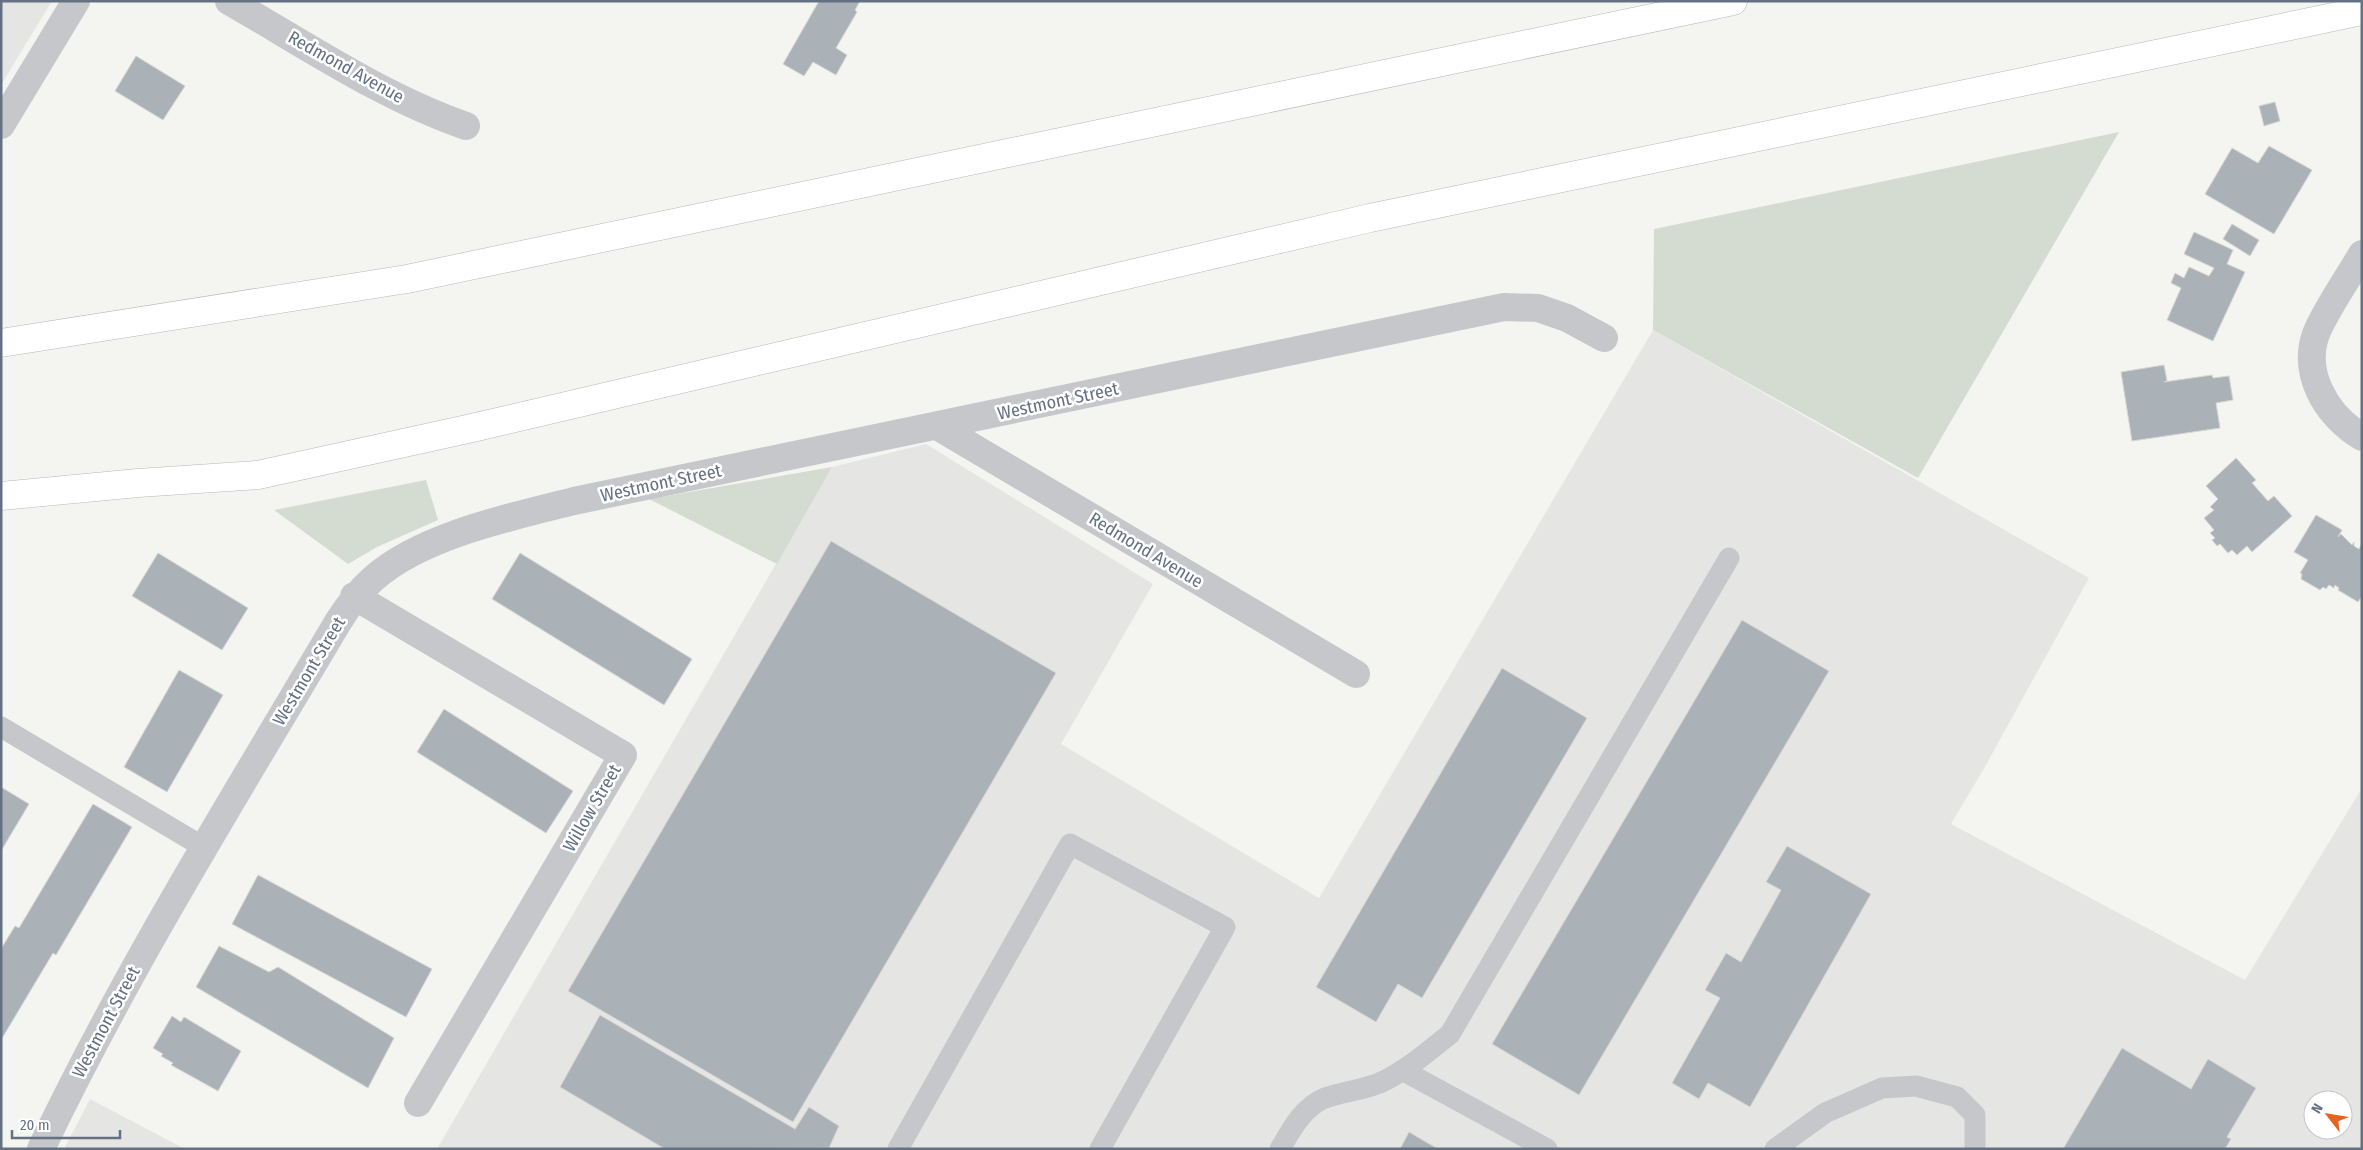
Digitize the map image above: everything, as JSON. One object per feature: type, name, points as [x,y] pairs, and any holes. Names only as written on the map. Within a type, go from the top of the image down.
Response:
[{"type":"highway","points":[[1,343],[407,279],[1733,1]]},
{"type":"highway","points":[[1,496],[138,483],[258,475],[462,430],[1370,218],[2362,11]]},
{"type":"street","points":[[1,125],[76,1]]},
{"type":"street","name":"Redmond Avenue","points":[[229,1],[396,97],[435,115],[466,126]]},
{"type":"street","points":[[2362,254],[2318,328],[2313,351],[2314,378],[2325,404],[2347,428],[2362,437]]},
{"type":"street","name":"Westmont Street","points":[[41,1149],[111,1013],[205,848],[354,596],[375,577],[434,542],[497,521],[574,500],[1504,307],[1538,308],[1567,318],[1604,338]]},
{"type":"street","name":"Redmond Avenue","points":[[937,426],[1356,674]]},
{"type":"street","name":"Willow Street","points":[[354,596],[623,755],[418,1103]]},
{"type":"lane","points":[[1280,1149],[1299,1118],[1324,1099],[1362,1089],[1383,1081],[1402,1070],[1450,1034],[1729,558]]},
{"type":"lane","points":[[1,727],[205,848]]},
{"type":"lane","points":[[898,1149],[1070,844],[1225,927],[1100,1149]]},
{"type":"lane","points":[[1402,1070],[1547,1149]]},
{"type":"lane","points":[[1775,1149],[1825,1113],[1882,1088],[1916,1086],[1957,1097],[1975,1115],[1975,1149]]},
{"type":"shaded area","points":[[1,1],[52,1],[1,85]]},
{"type":"shaded area","points":[[2119,132],[1918,478],[1653,330],[1654,229]]},
{"type":"shaded area","points":[[1653,330],[2089,578],[1986,765],[1951,824],[2245,980],[2362,788],[2362,1149],[437,1149],[832,467],[926,444],[1153,584],[1061,744],[1319,898]]},
{"type":"shaded area","points":[[832,467],[777,564],[649,499]]},
{"type":"shaded area","points":[[426,480],[438,520],[377,547],[348,564],[274,510]]},
{"type":"shaded area","points":[[90,1099],[185,1149],[64,1149]]},
{"type":"building","points":[[819,1],[860,1],[855,10],[857,12],[836,48],[847,55],[836,75],[813,62],[804,76],[783,64]]},
{"type":"building","points":[[136,56],[185,86],[163,120],[115,91]]},
{"type":"building","points":[[2275,102],[2280,121],[2264,126],[2259,106]]},
{"type":"building","points":[[2269,146],[2312,170],[2274,234],[2205,194],[2232,148],[2258,163]]},
{"type":"building","points":[[2232,224],[2259,240],[2250,256],[2223,239]]},
{"type":"building","points":[[2194,232],[2233,250],[2227,264],[2245,272],[2213,341],[2167,320],[2181,288],[2171,283],[2175,273],[2184,278],[2189,267],[2209,276],[2214,268],[2184,254]]},
{"type":"building","points":[[2164,365],[2167,381],[2164,382],[2212,375],[2213,378],[2229,376],[2233,400],[2216,403],[2220,428],[2132,441],[2121,372]]},
{"type":"building","points":[[2236,458],[2256,480],[2252,483],[2268,501],[2274,496],[2292,516],[2252,552],[2247,546],[2237,555],[2232,550],[2228,553],[2220,544],[2217,546],[2212,540],[2215,538],[2210,533],[2214,530],[2204,518],[2214,510],[2210,507],[2218,499],[2206,486]]},
{"type":"building","points":[[2316,515],[2342,530],[2338,537],[2341,534],[2352,545],[2354,542],[2354,546],[2359,549],[2362,543],[2362,596],[2358,602],[2338,590],[2339,588],[2335,585],[2334,588],[2329,585],[2326,589],[2323,587],[2320,590],[2301,579],[2302,574],[2300,573],[2308,560],[2294,552]]},
{"type":"building","points":[[831,541],[1056,673],[793,1122],[568,991]]},
{"type":"building","points":[[158,553],[248,608],[222,650],[132,596]]},
{"type":"building","points":[[520,553],[692,659],[664,705],[492,599]]},
{"type":"building","points":[[1742,620],[1829,671],[1579,1095],[1492,1044]]},
{"type":"building","points":[[1502,668],[1587,718],[1422,998],[1398,984],[1376,1022],[1316,987]]},
{"type":"building","points":[[179,670],[223,695],[167,792],[124,767]]},
{"type":"building","points":[[444,709],[573,791],[546,833],[417,752]]},
{"type":"building","points":[[1,787],[29,804],[1,851]]},
{"type":"building","points":[[93,804],[132,827],[56,955],[53,953],[1,1040],[1,949],[15,926],[19,928]]},
{"type":"building","points":[[1787,846],[1871,894],[1750,1107],[1708,1083],[1699,1099],[1672,1083],[1720,998],[1705,990],[1726,953],[1741,962],[1781,890],[1766,882]]},
{"type":"building","points":[[258,875],[432,969],[406,1017],[232,924]]},
{"type":"building","points":[[219,946],[269,972],[278,967],[394,1038],[368,1088],[196,987]]},
{"type":"building","points":[[600,1015],[795,1129],[809,1107],[839,1126],[829,1148],[665,1149],[560,1087]]},
{"type":"building","points":[[172,1016],[181,1022],[184,1017],[241,1051],[218,1091],[171,1065],[173,1063],[161,1056],[163,1054],[153,1048]]},
{"type":"building","points":[[2122,1048],[2191,1089],[2208,1059],[2256,1088],[2227,1137],[2231,1139],[2225,1149],[2063,1149]]},
{"type":"building","points":[[1409,1132],[1438,1149],[1400,1149]]}]
